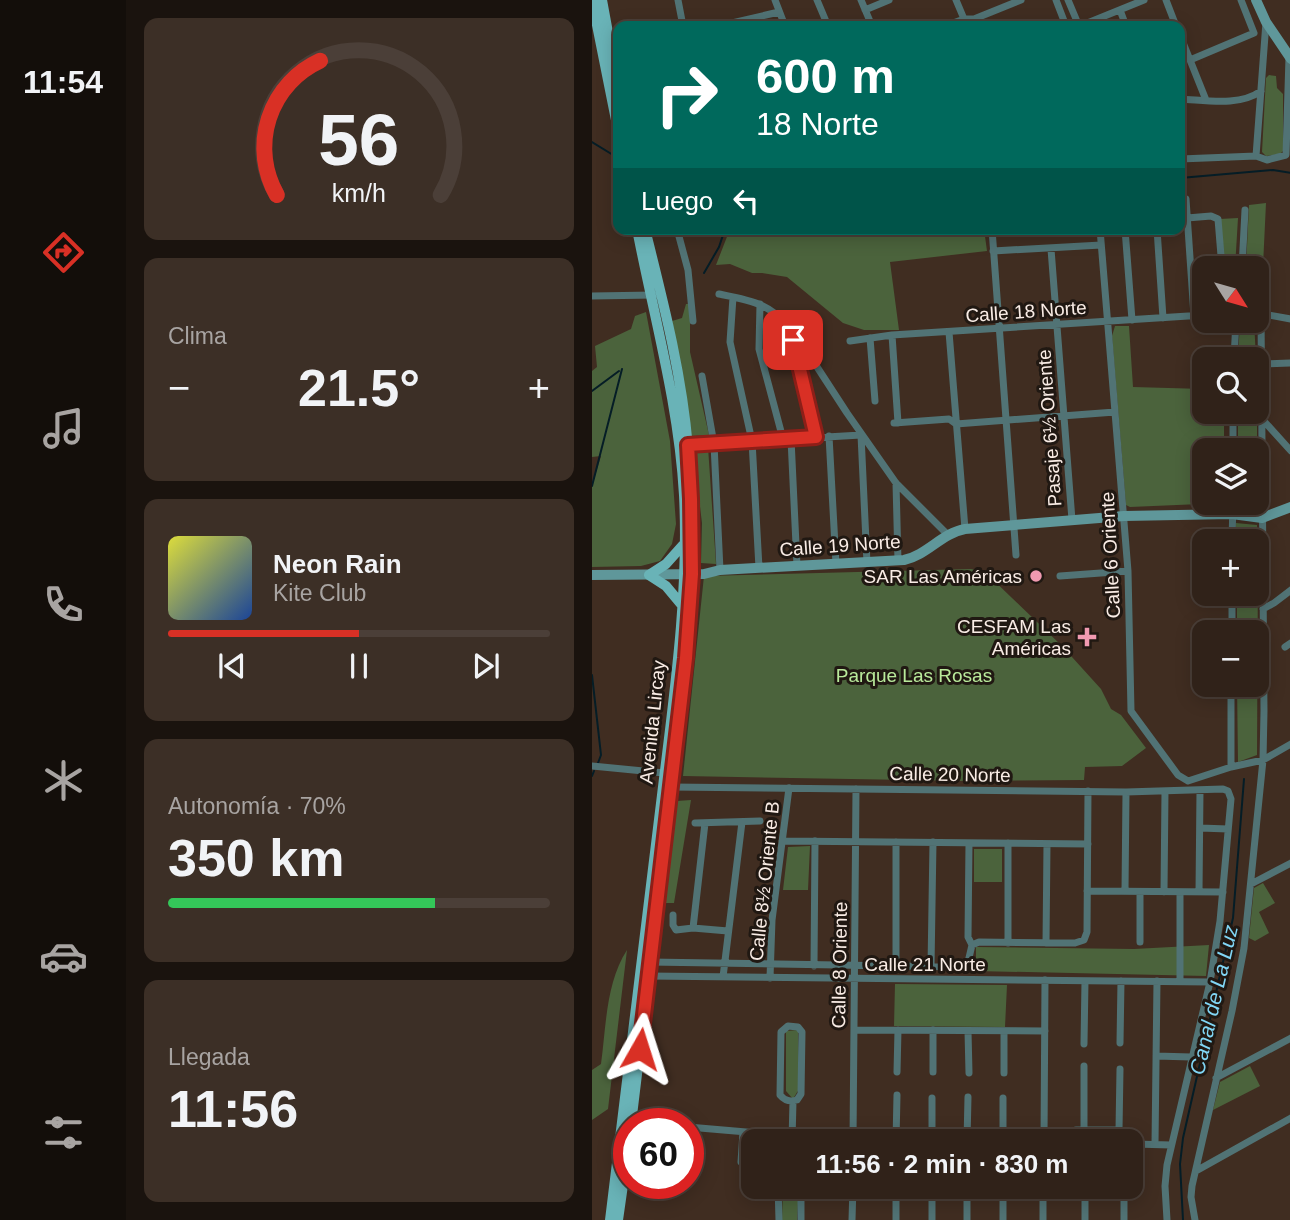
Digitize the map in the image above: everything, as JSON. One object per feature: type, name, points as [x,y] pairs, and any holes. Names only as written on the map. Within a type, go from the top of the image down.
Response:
[{"type":"main road","points":[[592,0],[613,105]]},
{"type":"main road","points":[[602,0],[613,41]]},
{"type":"main road","name":"Avenida Lircay","points":[[639,235],[675,359],[688,445],[691,499],[686,658],[649,962],[644,976]]},
{"type":"main road","name":"Avenida Lircay","points":[[630,1108],[681,604],[687,574],[683,545],[684,496],[679,446],[646,235]]},
{"type":"main road","points":[[681,604],[666,586],[649,575],[666,564],[683,545]]},
{"type":"main road","name":"Avenida Lircay","points":[[610,1220],[614,1199]]},
{"type":"main road","points":[[618,1220],[621,1199]]},
{"type":"street","points":[[678,0],[682,21]]},
{"type":"street","points":[[775,0],[782,21]]},
{"type":"street","points":[[817,0],[826,21]]},
{"type":"street","points":[[862,0],[870,21]]},
{"type":"street","points":[[866,10],[889,0]]},
{"type":"street","points":[[956,0],[964,21]]},
{"type":"street","points":[[970,21],[1021,0]]},
{"type":"street","points":[[1056,0],[1064,21]]},
{"type":"street","points":[[1068,0],[1077,21]]},
{"type":"street","points":[[1092,21],[1144,0]]},
{"type":"street","points":[[1166,0],[1174,21]]},
{"type":"street","points":[[1190,60],[1254,33],[1241,0]]},
{"type":"street","points":[[1256,0],[1266,22],[1288,56]]},
{"type":"street","points":[[1120,10],[1124,21]]},
{"type":"street","points":[[740,21],[779,12]]},
{"type":"street","points":[[1256,156],[1266,22]]},
{"type":"street","points":[[1185,159],[1256,156],[1267,160],[1284,157],[1287,153],[1290,41]]},
{"type":"street","points":[[1185,48],[1206,100]]},
{"type":"street","points":[[1185,99],[1237,100],[1261,91]]},
{"type":"street","points":[[1185,199],[1192,288]]},
{"type":"street","points":[[1243,256],[1245,210]]},
{"type":"street","points":[[1187,218],[1211,216],[1218,219],[1221,256]]},
{"type":"street","points":[[679,235],[688,271],[693,321]]},
{"type":"street","points":[[992,235],[1016,555]]},
{"type":"street","name":"Calle 6 Oriente","points":[[1100,235],[1128,571],[1131,711],[1184,780],[1193,781],[1231,766],[1263,760]]},
{"type":"street","points":[[1125,235],[1132,320]]},
{"type":"street","points":[[1157,235],[1164,318]]},
{"type":"street","points":[[993,251],[1101,245]]},
{"type":"street","name":"Pasaje 6½ Oriente","points":[[1051,248],[1072,520]]},
{"type":"street","points":[[719,294],[773,310],[793,330],[861,435],[896,483],[948,535]]},
{"type":"street","points":[[592,296],[656,295]]},
{"type":"street","points":[[733,297],[730,347],[752,441],[759,568]]},
{"type":"street","points":[[760,304],[759,349],[787,439],[797,566]]},
{"type":"street","points":[[1269,315],[1290,319]]},
{"type":"street","name":"Calle 18 Norte","points":[[850,341],[892,335],[1192,316]]},
{"type":"street","points":[[793,330],[794,349],[816,437]]},
{"type":"street","points":[[949,331],[965,529]]},
{"type":"street","points":[[892,335],[896,423],[949,419],[956,424],[1115,412]]},
{"type":"street","points":[[870,338],[875,401]]},
{"type":"street","points":[[1269,364],[1290,363]]},
{"type":"street","points":[[702,376],[714,444],[720,570]]},
{"type":"street","points":[[1195,1220],[1192,1197],[1196,1171],[1244,948],[1263,760],[1262,424]]},
{"type":"street","points":[[1266,424],[1290,451]]},
{"type":"street","points":[[688,445],[861,435]]},
{"type":"street","points":[[861,435],[867,562]]},
{"type":"street","points":[[829,436],[836,564]]},
{"type":"street","points":[[896,483],[898,561]]},
{"type":"street","points":[[1262,518],[1290,507]]},
{"type":"street","name":"Calle 19 Norte","points":[[592,575],[687,574],[898,561],[922,554],[948,535],[965,529],[1124,516],[1192,515]]},
{"type":"street","name":"Calle 19 Norte","points":[[1240,515],[1262,518]]},
{"type":"street","points":[[1060,576],[1128,571]]},
{"type":"street","points":[[1263,609],[1289,593]]},
{"type":"street","points":[[1231,697],[1231,766]]},
{"type":"street","points":[[1263,760],[1290,744]]},
{"type":"street","points":[[592,766],[664,773]]},
{"type":"street","name":"Calle 20 Norte","points":[[671,787],[1126,792],[1223,789],[1228,791],[1231,799],[1228,829]]},
{"type":"street","name":"Calle 8½ Oriente B","points":[[770,978],[772,920],[789,788]]},
{"type":"street","name":"Calle 8 Oriente","points":[[853,1129],[856,789]]},
{"type":"street","points":[[1199,892],[1200,790]]},
{"type":"street","points":[[969,843],[968,937],[972,945],[979,942],[1075,943],[1084,940],[1087,932],[1088,791]]},
{"type":"street","points":[[1125,891],[1126,792]]},
{"type":"street","points":[[1164,892],[1165,792]]},
{"type":"street","points":[[695,823],[760,821]]},
{"type":"street","points":[[723,977],[742,822]]},
{"type":"street","points":[[693,928],[705,823]]},
{"type":"street","points":[[1167,1220],[1166,1176],[1171,1145],[1210,982],[1223,892],[1228,829],[1200,828]]},
{"type":"street","points":[[782,841],[1088,844]]},
{"type":"street","points":[[814,965],[815,841]]},
{"type":"street","points":[[896,842],[896,966]]},
{"type":"street","points":[[932,967],[933,842]]},
{"type":"street","points":[[1008,843],[1008,943]]},
{"type":"street","points":[[1046,943],[1047,844]]},
{"type":"street","points":[[1251,884],[1290,863]]},
{"type":"street","points":[[1087,891],[1223,892]]},
{"type":"street","points":[[1140,892],[1140,942]]},
{"type":"street","points":[[1179,981],[1180,892]]},
{"type":"street","points":[[674,915],[674,928],[678,930],[693,928],[728,931]]},
{"type":"street","name":"Calle 21 Norte","points":[[649,962],[961,967],[966,964],[972,945]]},
{"type":"street","points":[[675,977],[676,964]]},
{"type":"street","name":"Calle 21 Norte","points":[[644,976],[1210,982]]},
{"type":"street","points":[[1044,1129],[1045,980]]},
{"type":"street","points":[[1084,1044],[1085,981]]},
{"type":"street","points":[[1120,1043],[1121,981]]},
{"type":"street","points":[[1155,1144],[1157,981]]},
{"type":"street","points":[[788,1026],[798,1027],[802,1032],[801,1094],[793,1101],[780,1096],[781,1032],[783,1027],[788,1026]]},
{"type":"street","points":[[854,1030],[1045,1031]]},
{"type":"street","points":[[896,1072],[898,1030]]},
{"type":"street","points":[[933,1030],[933,1072]]},
{"type":"street","points":[[968,1031],[969,1073]]},
{"type":"street","points":[[1004,1031],[1004,1073]]},
{"type":"street","points":[[1216,1078],[1290,1038]]},
{"type":"street","points":[[1156,1056],[1191,1057]]},
{"type":"street","points":[[1084,1066],[1084,1129]]},
{"type":"street","points":[[1119,1129],[1120,1069]]},
{"type":"street","points":[[896,1129],[897,1095]]},
{"type":"street","points":[[968,1097],[968,1129]]},
{"type":"street","points":[[932,1098],[932,1129]]},
{"type":"street","points":[[1003,1098],[1003,1129]]},
{"type":"street","points":[[792,1129],[793,1101]]},
{"type":"street","points":[[1196,1171],[1290,1118]]},
{"type":"street","points":[[704,1128],[741,1132]]},
{"type":"street","points":[[1143,1146],[1171,1145]]},
{"type":"street","points":[[778,1199],[779,1220]]},
{"type":"street","points":[[801,1199],[801,1220]]},
{"type":"street","points":[[852,1220],[853,1199]]},
{"type":"street","points":[[895,1220],[896,1199]]},
{"type":"street","points":[[932,1199],[932,1220]]},
{"type":"street","points":[[967,1199],[967,1220]]},
{"type":"street","points":[[1003,1199],[1003,1220]]},
{"type":"street","points":[[1043,1199],[1043,1220]]},
{"type":"street","points":[[1085,1199],[1085,1220]]},
{"type":"street","points":[[1124,1199],[1124,1220]]},
{"type":"green space","points":[[1269,75],[1276,76],[1277,88],[1283,94],[1283,151],[1266,156],[1262,152],[1266,78]]},
{"type":"green space","points":[[1266,203],[1263,256],[1247,256],[1249,205]]},
{"type":"green space","points":[[1238,218],[1236,256],[1223,256],[1220,219]]},
{"type":"green space","points":[[728,235],[985,235],[987,251],[890,262],[899,330],[864,330],[843,323],[787,277],[752,273],[730,264],[716,265]]},
{"type":"green space","points":[[686,304],[690,304],[690,352],[709,435],[691,436],[672,321],[682,318]]},
{"type":"green space","points":[[646,312],[670,441],[676,524],[672,544],[660,561],[641,566],[592,567],[592,486],[601,456],[592,457],[592,371],[597,367],[595,346],[631,329],[635,316]]},
{"type":"green space","points":[[1115,326],[1129,326],[1133,387],[1192,389],[1192,424],[1224,424],[1224,438],[1192,438],[1192,504],[1126,505],[1112,336]]},
{"type":"green space","points":[[1239,333],[1255,333],[1255,347],[1239,347]]},
{"type":"green space","points":[[1238,424],[1257,424],[1257,438],[1238,438]]},
{"type":"green space","points":[[708,447],[716,564],[701,563],[702,523],[693,450]]},
{"type":"green space","points":[[1236,523],[1257,525],[1257,529],[1236,529]]},
{"type":"green space","name":"Parque Las Rosas","points":[[971,569],[985,572],[1062,646],[1101,689],[1111,709],[1121,715],[1146,748],[1122,766],[1085,767],[1084,780],[968,781],[683,776],[704,576]]},
{"type":"green space","points":[[1237,606],[1258,606],[1258,620],[1237,620]]},
{"type":"green space","points":[[1237,697],[1257,697],[1257,755],[1238,762]]},
{"type":"green space","points":[[691,800],[674,903],[665,903],[677,801]]},
{"type":"green space","points":[[810,846],[808,890],[783,890],[788,847]]},
{"type":"green space","points":[[974,849],[1002,849],[1002,882],[974,882]]},
{"type":"green space","points":[[1263,883],[1275,903],[1259,912],[1269,933],[1255,941],[1249,938],[1254,888]]},
{"type":"green space","points":[[1209,945],[1206,976],[976,971],[976,947],[1134,949]]},
{"type":"green space","points":[[627,950],[608,1109],[592,1120],[592,1070],[601,1064],[611,990]]},
{"type":"green space","points":[[895,984],[1007,985],[1005,1027],[894,1026]]},
{"type":"green space","points":[[798,1030],[799,1089],[793,1099],[786,1091],[786,1031]]},
{"type":"green space","points":[[1250,1066],[1260,1086],[1213,1110],[1220,1082]]},
{"type":"green space","points":[[783,1199],[798,1199],[797,1220],[782,1220]]},
{"type":"waterway","points":[[592,142],[613,155]]},
{"type":"waterway","points":[[1185,178],[1273,170],[1291,173]]},
{"type":"waterway","points":[[704,273],[723,235]]},
{"type":"waterway","points":[[592,486],[622,369]]},
{"type":"waterway","points":[[592,391],[619,371]]},
{"type":"waterway","points":[[592,675],[601,755],[598,763]]},
{"type":"waterway","points":[[592,776],[594,771]]},
{"type":"waterway","name":"Canal de La Luz","points":[[1183,1220],[1180,1164],[1183,1138],[1233,918],[1244,779]]},
{"type":"place","name":"SAR Las Américas","points":[[1036,576]]},
{"type":"place","name":"CESFAM Las Américas","points":[[1087,637]]},
{"type":"route","points":[[640,1049],[686,658],[692,574],[688,445],[816,437],[793,340]]}]
